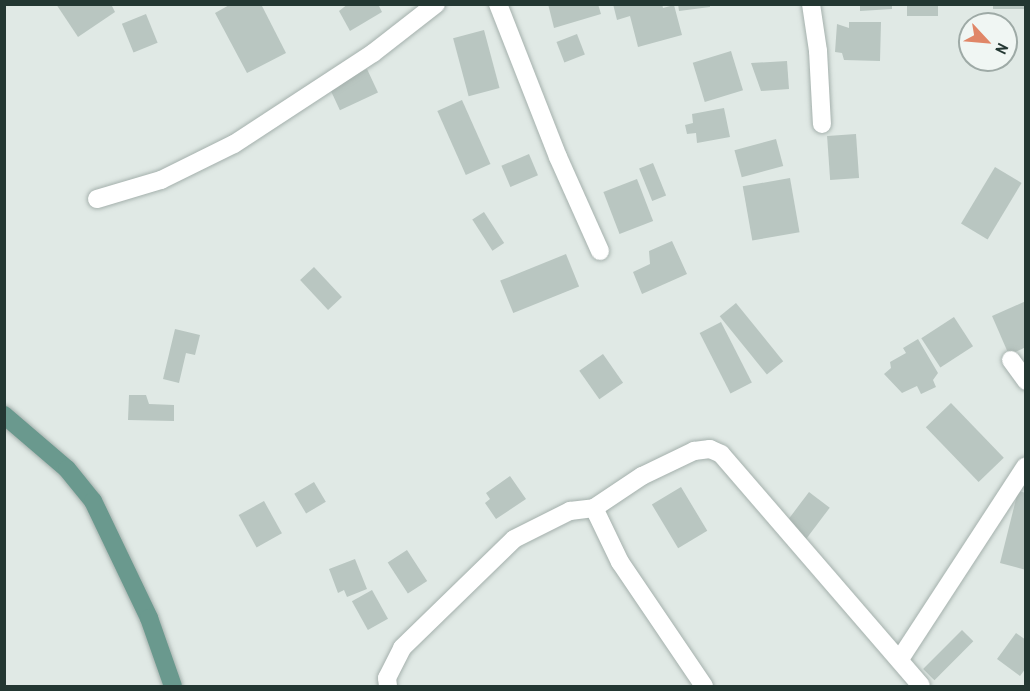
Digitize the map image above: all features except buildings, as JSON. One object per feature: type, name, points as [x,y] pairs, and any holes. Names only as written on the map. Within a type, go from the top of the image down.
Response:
[{"type":"main road","points":[[4,415],[67,469],[93,501],[145,608],[173,687]]},
{"type":"street","points":[[498,4],[558,157],[600,251]]},
{"type":"street","points":[[811,4],[818,51],[822,124]]},
{"type":"street","points":[[98,199],[161,180],[234,144],[373,53],[424,8]]},
{"type":"street","points":[[1011,360],[1026,381]]},
{"type":"street","points":[[388,687],[387,678],[402,648],[514,538],[570,511],[594,508],[642,476],[694,451],[710,449],[721,454],[900,659],[921,687]]},
{"type":"street","points":[[900,659],[1026,466]]},
{"type":"street","points":[[594,508],[620,562],[704,687]]}]
